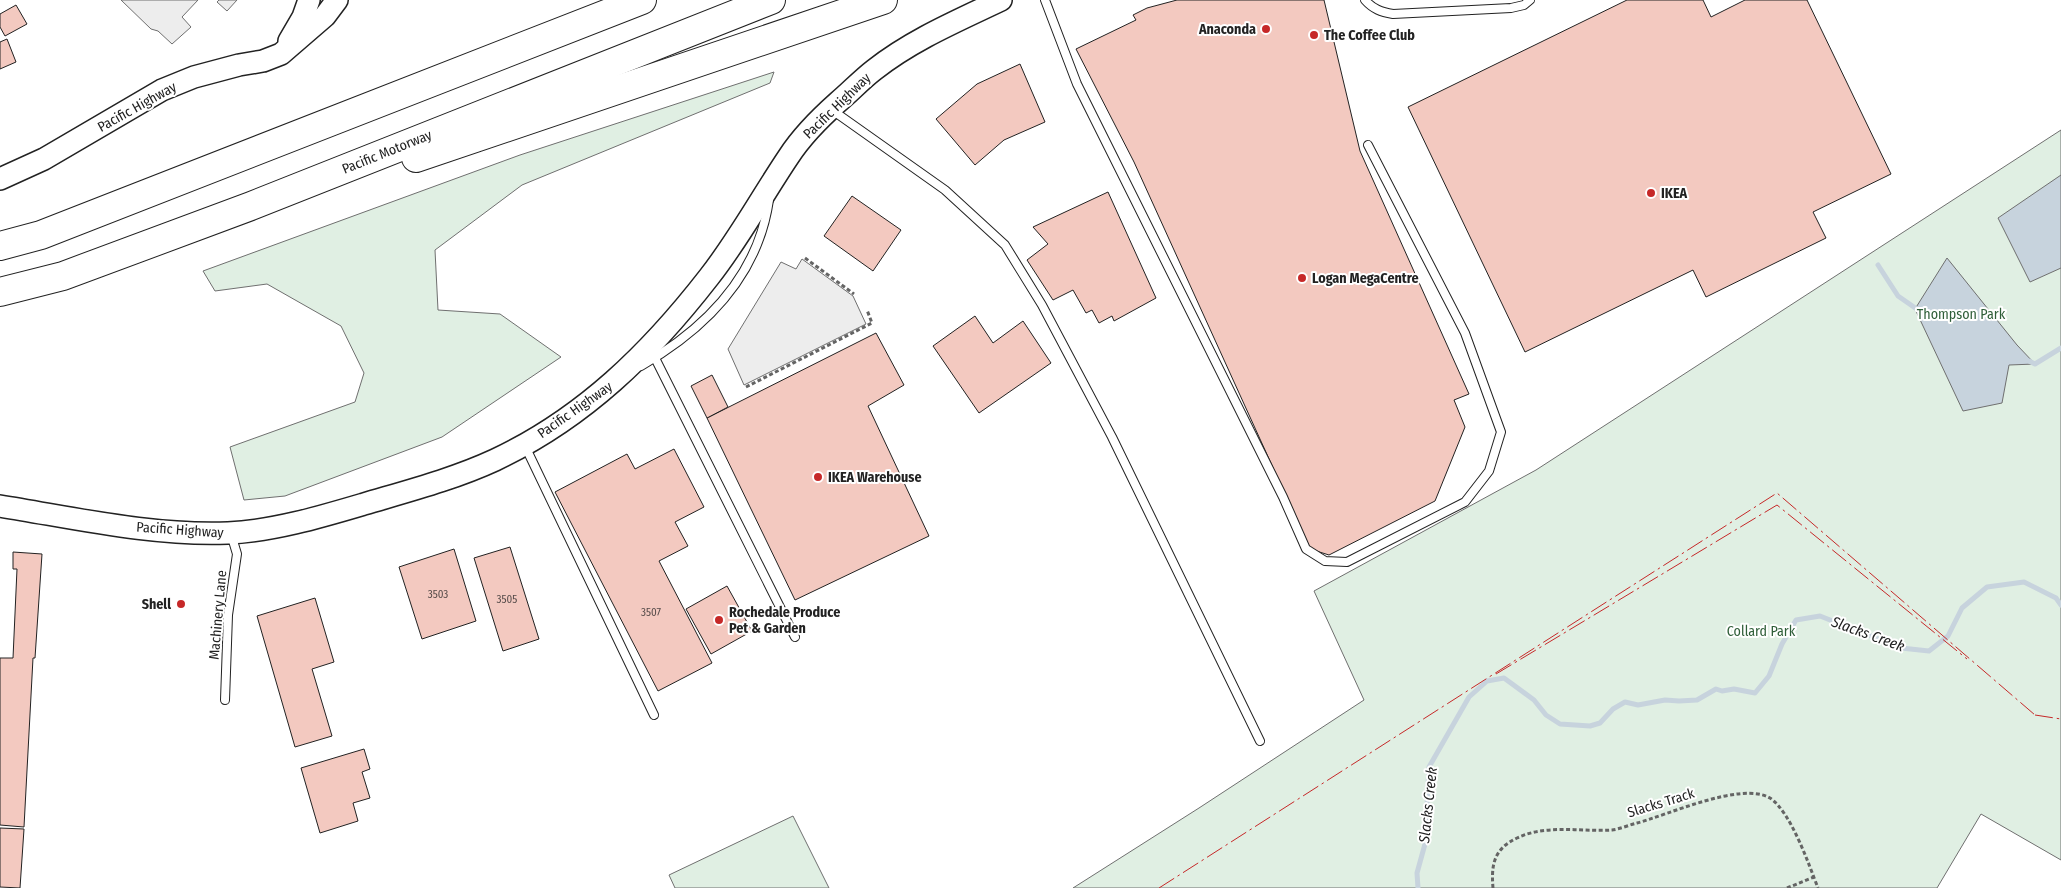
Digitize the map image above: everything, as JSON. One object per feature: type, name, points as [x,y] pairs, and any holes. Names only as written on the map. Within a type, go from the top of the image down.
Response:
[{"type":"highway","points":[[560,32],[626,0]]},
{"type":"highway","points":[[0,246],[41,236],[642,0]]},
{"type":"highway","name":"Pacific Motorway","points":[[0,292],[63,276],[251,206],[771,0]]},
{"type":"highway","points":[[251,206],[435,152],[882,0]]},
{"type":"street","points":[[281,54],[303,17],[309,0]]},
{"type":"street","name":"Pacific Highway","points":[[0,179],[44,160],[162,90],[194,77],[239,65],[263,61],[281,54],[326,16],[337,0]]},
{"type":"street","name":"Pacific Highway","points":[[0,507],[151,530],[230,533],[278,526],[392,496],[460,474],[525,445],[572,415],[653,353],[740,235],[790,154],[811,128],[830,109],[874,70],[911,44],[1001,0]]},
{"type":"lane","points":[[1045,0],[1077,84],[1283,497],[1306,549],[1325,561],[1346,562],[1465,502],[1489,471],[1501,432],[1465,333],[1368,145]]},
{"type":"lane","points":[[1365,0],[1370,6],[1380,12],[1392,14],[1511,8],[1524,5],[1530,0]]},
{"type":"lane","points":[[830,109],[945,190],[1004,245],[1042,305],[1112,437],[1260,741]]},
{"type":"lane","points":[[653,353],[795,637]]},
{"type":"lane","points":[[525,445],[654,715]]},
{"type":"lane","name":"Machinery Lane","points":[[225,700],[228,615],[237,554],[230,533]]},
{"type":"path","points":[[805,258],[854,294]]},
{"type":"path","points":[[746,387],[872,323],[867,310]]},
{"type":"path","name":"Slacks Track","points":[[1493,888],[1492,867],[1498,851],[1517,838],[1532,833],[1572,829],[1612,830],[1640,823],[1694,804],[1737,794],[1759,794],[1770,799],[1786,816],[1818,888]]},
{"type":"path","points":[[1787,888],[1814,877]]},
{"type":"green space","points":[[774,72],[770,83],[522,185],[435,250],[438,310],[500,314],[561,357],[442,437],[285,496],[244,500],[230,447],[355,402],[364,373],[341,326],[267,284],[215,291],[203,271],[520,155]]},
{"type":"green space","name":"Collard Park","points":[[2061,130],[2061,860],[1981,814],[1937,888],[1073,888],[1364,700],[1314,591],[1536,470]]},
{"type":"green space","points":[[793,816],[829,888],[675,888],[669,875]]},
{"type":"shaded area","points":[[121,0],[198,0],[182,17],[191,27],[172,44],[158,31],[151,29]]},
{"type":"shaded area","points":[[219,0],[237,0],[227,11],[217,2]]},
{"type":"shaded area","points":[[2061,175],[2061,268],[2030,282],[1998,218]]},
{"type":"shaded area","points":[[1947,258],[2017,345],[2035,364],[2009,365],[2002,403],[1963,411],[1915,309]]},
{"type":"shaded area","points":[[802,259],[853,296],[866,324],[744,385],[728,349],[781,262],[796,269]]},
{"type":"building","name":"Logan MegaCentre","points":[[1177,0],[1324,0],[1360,151],[1469,394],[1454,400],[1465,427],[1435,501],[1329,555],[1310,549],[1134,162],[1076,49],[1136,20],[1133,15],[1147,8]]},
{"type":"building","name":"IKEA","points":[[1627,0],[1703,0],[1711,17],[1745,0],[1807,0],[1891,174],[1813,212],[1826,238],[1706,297],[1693,270],[1525,352],[1408,107]]},
{"type":"building","points":[[16,5],[27,24],[5,36],[0,27],[0,14]]},
{"type":"building","points":[[7,39],[16,62],[0,69],[0,42]]},
{"type":"building","points":[[1020,64],[1045,122],[1004,140],[975,165],[936,119],[977,84]]},
{"type":"building","points":[[1108,192],[1156,298],[1114,321],[1112,316],[1099,323],[1092,310],[1086,313],[1073,290],[1053,300],[1027,260],[1048,244],[1033,227]]},
{"type":"building","points":[[852,196],[901,230],[873,271],[824,236]]},
{"type":"building","points":[[975,316],[993,343],[1023,321],[1051,363],[979,413],[933,346]]},
{"type":"building","name":"IKEA Warehouse","points":[[876,333],[904,385],[868,406],[929,536],[795,600],[707,418]]},
{"type":"building","points":[[712,375],[728,407],[707,418],[691,386]]},
{"type":"building","points":[[674,449],[704,507],[675,522],[688,546],[659,561],[712,663],[658,691],[555,492],[627,454],[635,469]]},
{"type":"building","points":[[510,547],[539,639],[503,651],[474,558]]},
{"type":"building","points":[[454,549],[476,621],[422,639],[399,567]]},
{"type":"building","points":[[13,552],[42,554],[35,658],[33,658],[24,827],[0,825],[0,658],[13,658],[17,569],[13,569]]},
{"type":"building","name":"Rochedale Produce Pet & Garden","points":[[727,586],[752,631],[711,654],[686,609]]},
{"type":"building","points":[[315,598],[334,662],[312,669],[332,736],[295,747],[257,616]]},
{"type":"building","points":[[364,749],[370,769],[362,772],[370,798],[353,803],[358,821],[320,833],[301,768]]},
{"type":"building","points":[[0,828],[24,829],[20,888],[0,887]]},
{"type":"waterway","points":[[1878,265],[1898,296],[1921,312]]},
{"type":"waterway","points":[[2029,361],[2035,364],[2061,348]]},
{"type":"waterway","name":"Slacks Creek","points":[[1418,888],[1417,873],[1425,844],[1429,767],[1469,697],[1487,681],[1504,678],[1534,700],[1546,715],[1560,724],[1590,726],[1600,723],[1613,709],[1625,702],[1638,705],[1665,700],[1697,700],[1716,689],[1722,691],[1734,689],[1755,693],[1769,676],[1782,644],[1796,620],[1820,616],[1901,648],[1929,651],[1948,636],[1962,608],[1987,587],[2024,582],[2056,598],[2061,605]]},
{"type":"power","points":[[1159,888],[1777,493],[2035,715]]},
{"type":"power","points":[[1496,674],[1777,505],[1967,659]]},
{"type":"power","points":[[2035,715],[2061,719]]},
{"type":"place","name":"Anaconda","points":[[1266,29]]},
{"type":"place","name":"The Coffee Club","points":[[1314,35]]},
{"type":"place","name":"IKEA","points":[[1651,193]]},
{"type":"place","name":"Logan MegaCentre","points":[[1302,278]]},
{"type":"place","name":"IKEA Warehouse","points":[[818,477]]},
{"type":"place","name":"Shell","points":[[181,604]]},
{"type":"place","name":"Rochedale Produce Pet & Garden","points":[[719,620]]},
{"type":"park label","name":"Thompson Park","points":[[1961,314]]}]
